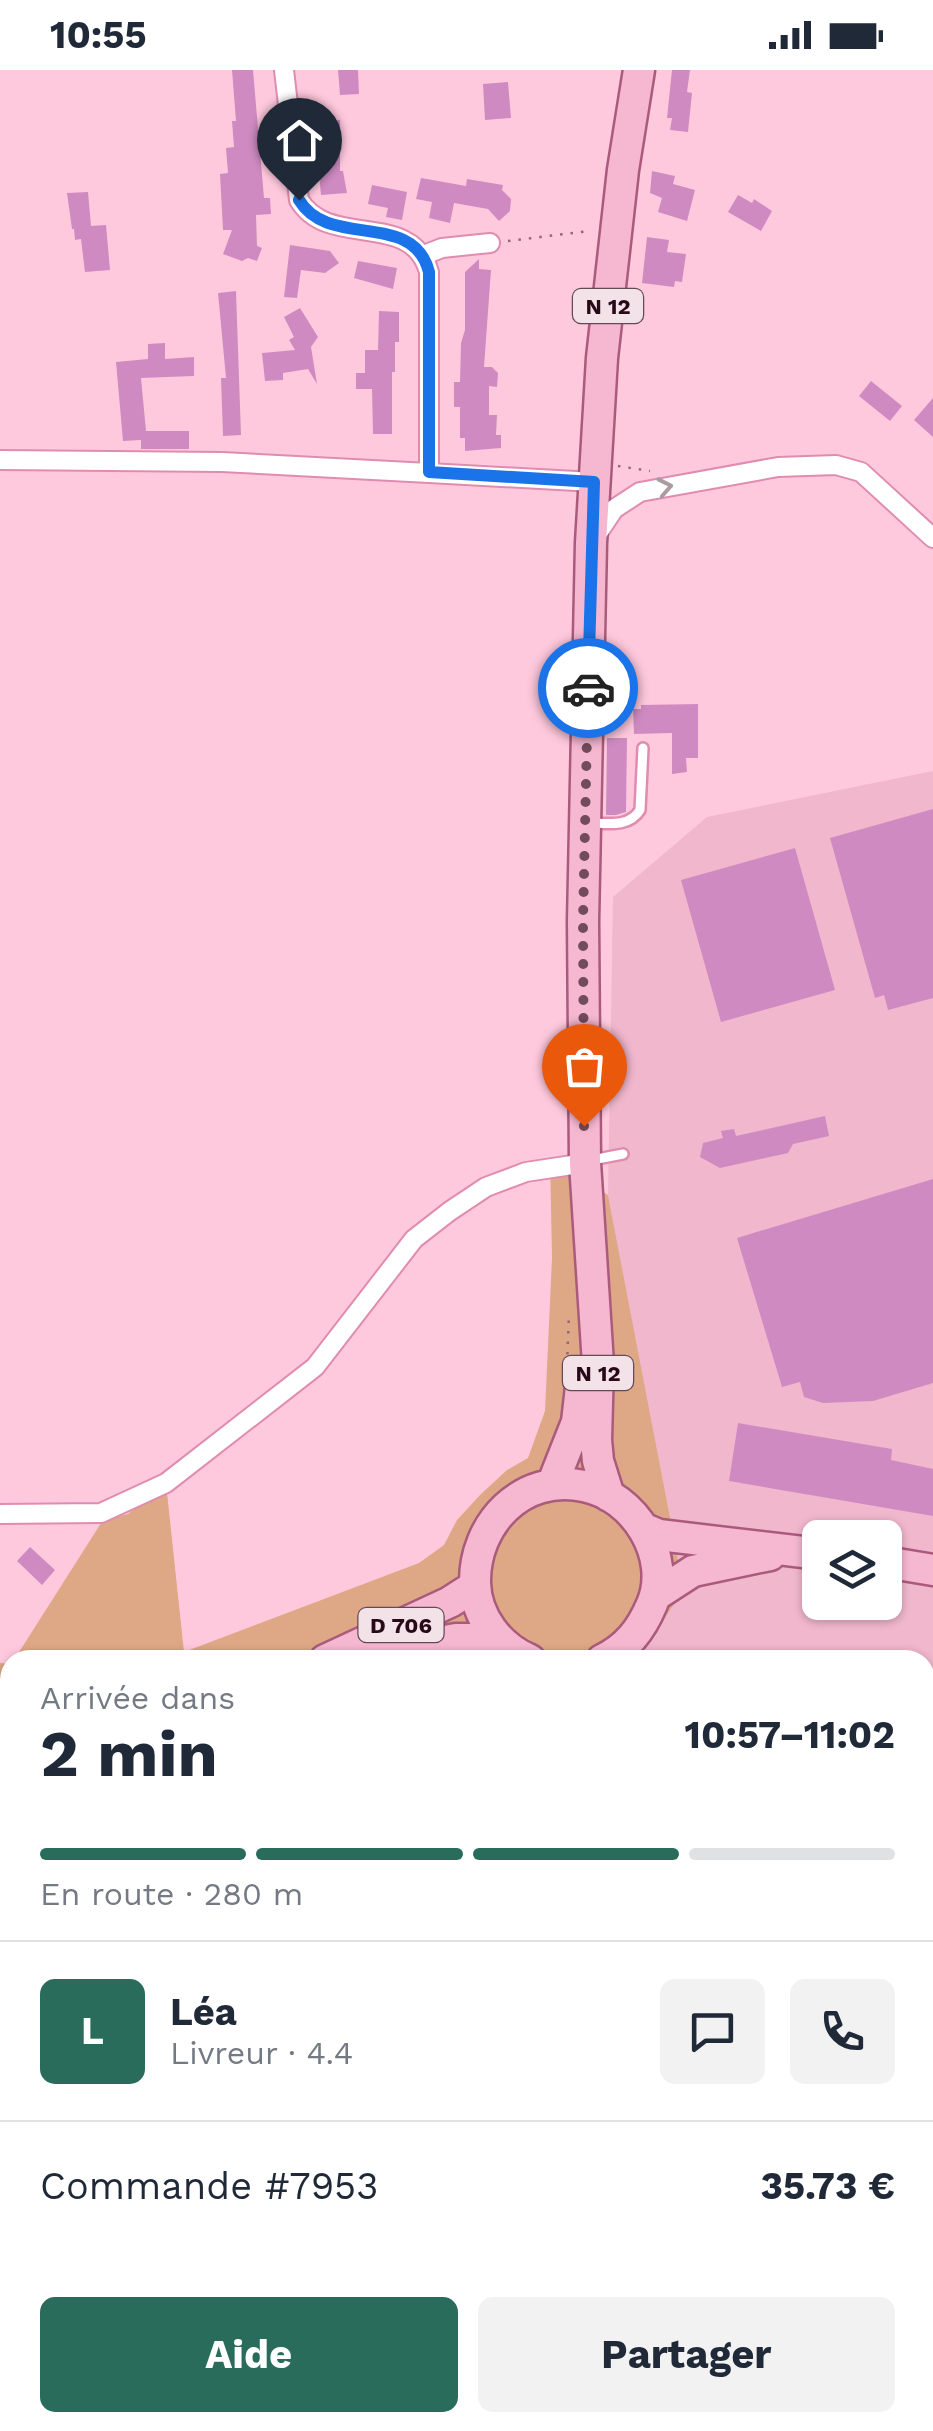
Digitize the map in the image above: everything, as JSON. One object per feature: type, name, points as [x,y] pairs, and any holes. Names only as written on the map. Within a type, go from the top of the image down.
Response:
[{"type":"main road","name":"N 12","points":[[610,1496],[598,1461],[596,1440],[598,1364],[585,1163],[582,1012],[594,482],[602,358],[623,170],[639,70]]},
{"type":"main road","name":"N 12","points":[[552,1485],[576,1422],[588,1333],[590,1249]]},
{"type":"main road","points":[[515,1650],[498,1639],[486,1622],[475,1586],[476,1554],[487,1529],[504,1508],[526,1493],[552,1485],[584,1486],[610,1496],[645,1528],[658,1534],[802,1552]]},
{"type":"main road","points":[[619,1650],[642,1628],[656,1594],[656,1561],[645,1528]]},
{"type":"main road","points":[[656,1594],[693,1572],[789,1551]]},
{"type":"main road","points":[[902,1565],[933,1570]]},
{"type":"main road","name":"D 706","points":[[347,1650],[450,1602],[475,1586]]},
{"type":"main road","name":"D 706","points":[[398,1650],[456,1639],[498,1639]]},
{"type":"street","points":[[284,70],[299,200],[308,216],[398,238],[415,244],[424,254],[429,272],[429,472]]},
{"type":"street","points":[[424,254],[490,243]]},
{"type":"street","points":[[0,460],[222,462],[594,482]]},
{"type":"street","points":[[592,543],[614,508],[640,492],[778,467],[836,466],[860,472],[933,538]]},
{"type":"street","points":[[0,1514],[101,1513],[166,1483],[314,1367],[414,1240],[450,1211],[486,1187],[526,1172],[585,1163]]},
{"type":"lane","points":[[586,823],[623,823],[635,818],[640,810],[643,748]]},
{"type":"lane","points":[[585,1163],[624,1154]]},
{"type":"path","points":[[490,243],[596,230]]},
{"type":"shaded area","points":[[933,771],[933,1650],[643,1650],[684,1590],[608,1195],[613,897],[707,817]]},
{"type":"shaded area","points":[[550,1157],[608,1195],[684,1590],[643,1650],[189,1650],[419,1563],[444,1545],[457,1520],[481,1494],[507,1470],[528,1458],[545,1411],[552,1258]]},
{"type":"shaded area","points":[[166,1483],[184,1650],[20,1650],[103,1520],[128,1514]]},
{"type":"building","points":[[232,70],[253,70],[264,198],[270,198],[271,214],[256,215],[257,246],[262,248],[257,261],[242,261],[223,254],[232,230],[223,230],[220,174],[228,173],[226,148],[234,147]]},
{"type":"building","points":[[338,70],[358,70],[359,94],[340,95]]},
{"type":"building","points":[[672,70],[690,70],[688,132],[670,130],[672,118],[667,118]]},
{"type":"building","points":[[508,82],[511,118],[485,120],[483,84]]},
{"type":"building","points":[[340,120],[340,171],[347,193],[321,195],[319,174],[315,175],[311,122]]},
{"type":"building","points":[[652,171],[675,176],[673,184],[695,190],[687,221],[658,212],[662,198],[650,193]]},
{"type":"building","points":[[421,178],[466,186],[467,179],[503,185],[502,190],[511,199],[510,211],[499,221],[488,209],[454,203],[450,223],[429,218],[432,202],[416,199]]},
{"type":"building","points":[[372,185],[407,192],[402,220],[386,217],[388,208],[368,204]]},
{"type":"building","points":[[88,192],[91,226],[106,225],[110,270],[85,272],[81,239],[75,240],[67,193]]},
{"type":"building","points":[[738,195],[752,203],[754,199],[772,211],[761,231],[728,212]]},
{"type":"building","points":[[647,237],[669,240],[667,252],[686,254],[682,282],[675,281],[674,287],[642,283]]},
{"type":"building","points":[[290,245],[330,251],[339,263],[325,273],[301,270],[297,298],[284,297]]},
{"type":"building","points":[[479,259],[479,269],[491,270],[484,367],[492,367],[498,373],[497,387],[489,386],[489,415],[497,415],[496,435],[501,435],[501,448],[465,451],[465,438],[460,438],[460,407],[454,407],[454,382],[460,382],[465,272]]},
{"type":"building","points":[[358,261],[397,268],[393,289],[354,278]]},
{"type":"building","points":[[236,291],[241,435],[223,436],[221,378],[226,378],[218,293]]},
{"type":"building","points":[[300,308],[318,337],[311,347],[317,384],[308,369],[283,373],[283,380],[265,381],[262,353],[295,350],[289,340],[294,337],[284,317]]},
{"type":"building","points":[[379,311],[399,312],[399,342],[395,342],[392,372],[392,434],[373,434],[372,389],[356,389],[356,373],[365,373],[365,350],[378,350]]},
{"type":"building","points":[[165,343],[165,359],[194,357],[194,376],[141,378],[146,431],[189,431],[189,449],[141,449],[141,440],[123,441],[116,362],[148,359],[148,344]]},
{"type":"building","points":[[871,381],[902,406],[890,421],[859,396]]},
{"type":"building","points":[[933,398],[933,437],[914,420]]},
{"type":"building","points":[[698,704],[698,758],[686,758],[687,772],[672,774],[672,733],[634,734],[633,709],[641,709],[641,705]]},
{"type":"building","points":[[607,738],[627,738],[626,812],[616,815],[606,815]]},
{"type":"building","points":[[933,809],[933,998],[888,1010],[884,995],[875,998],[830,838]]},
{"type":"building","points":[[795,848],[835,990],[721,1022],[681,880]]},
{"type":"building","points":[[825,1116],[829,1136],[793,1144],[788,1153],[720,1168],[700,1157],[703,1143],[723,1138],[721,1131],[734,1129],[736,1136]]},
{"type":"building","points":[[933,1179],[933,1383],[873,1401],[823,1403],[804,1397],[800,1382],[782,1387],[737,1238]]},
{"type":"building","points":[[738,1423],[892,1449],[891,1460],[933,1469],[933,1516],[729,1481]]},
{"type":"building","points":[[30,1547],[55,1570],[42,1585],[17,1561]]},
{"type":"way so far","points":[[584,1126],[588,688]]},
{"type":"route","points":[[299,200],[308,216],[321,222],[398,238],[415,244],[424,254],[429,272],[429,472],[594,482],[588,688]]}]
